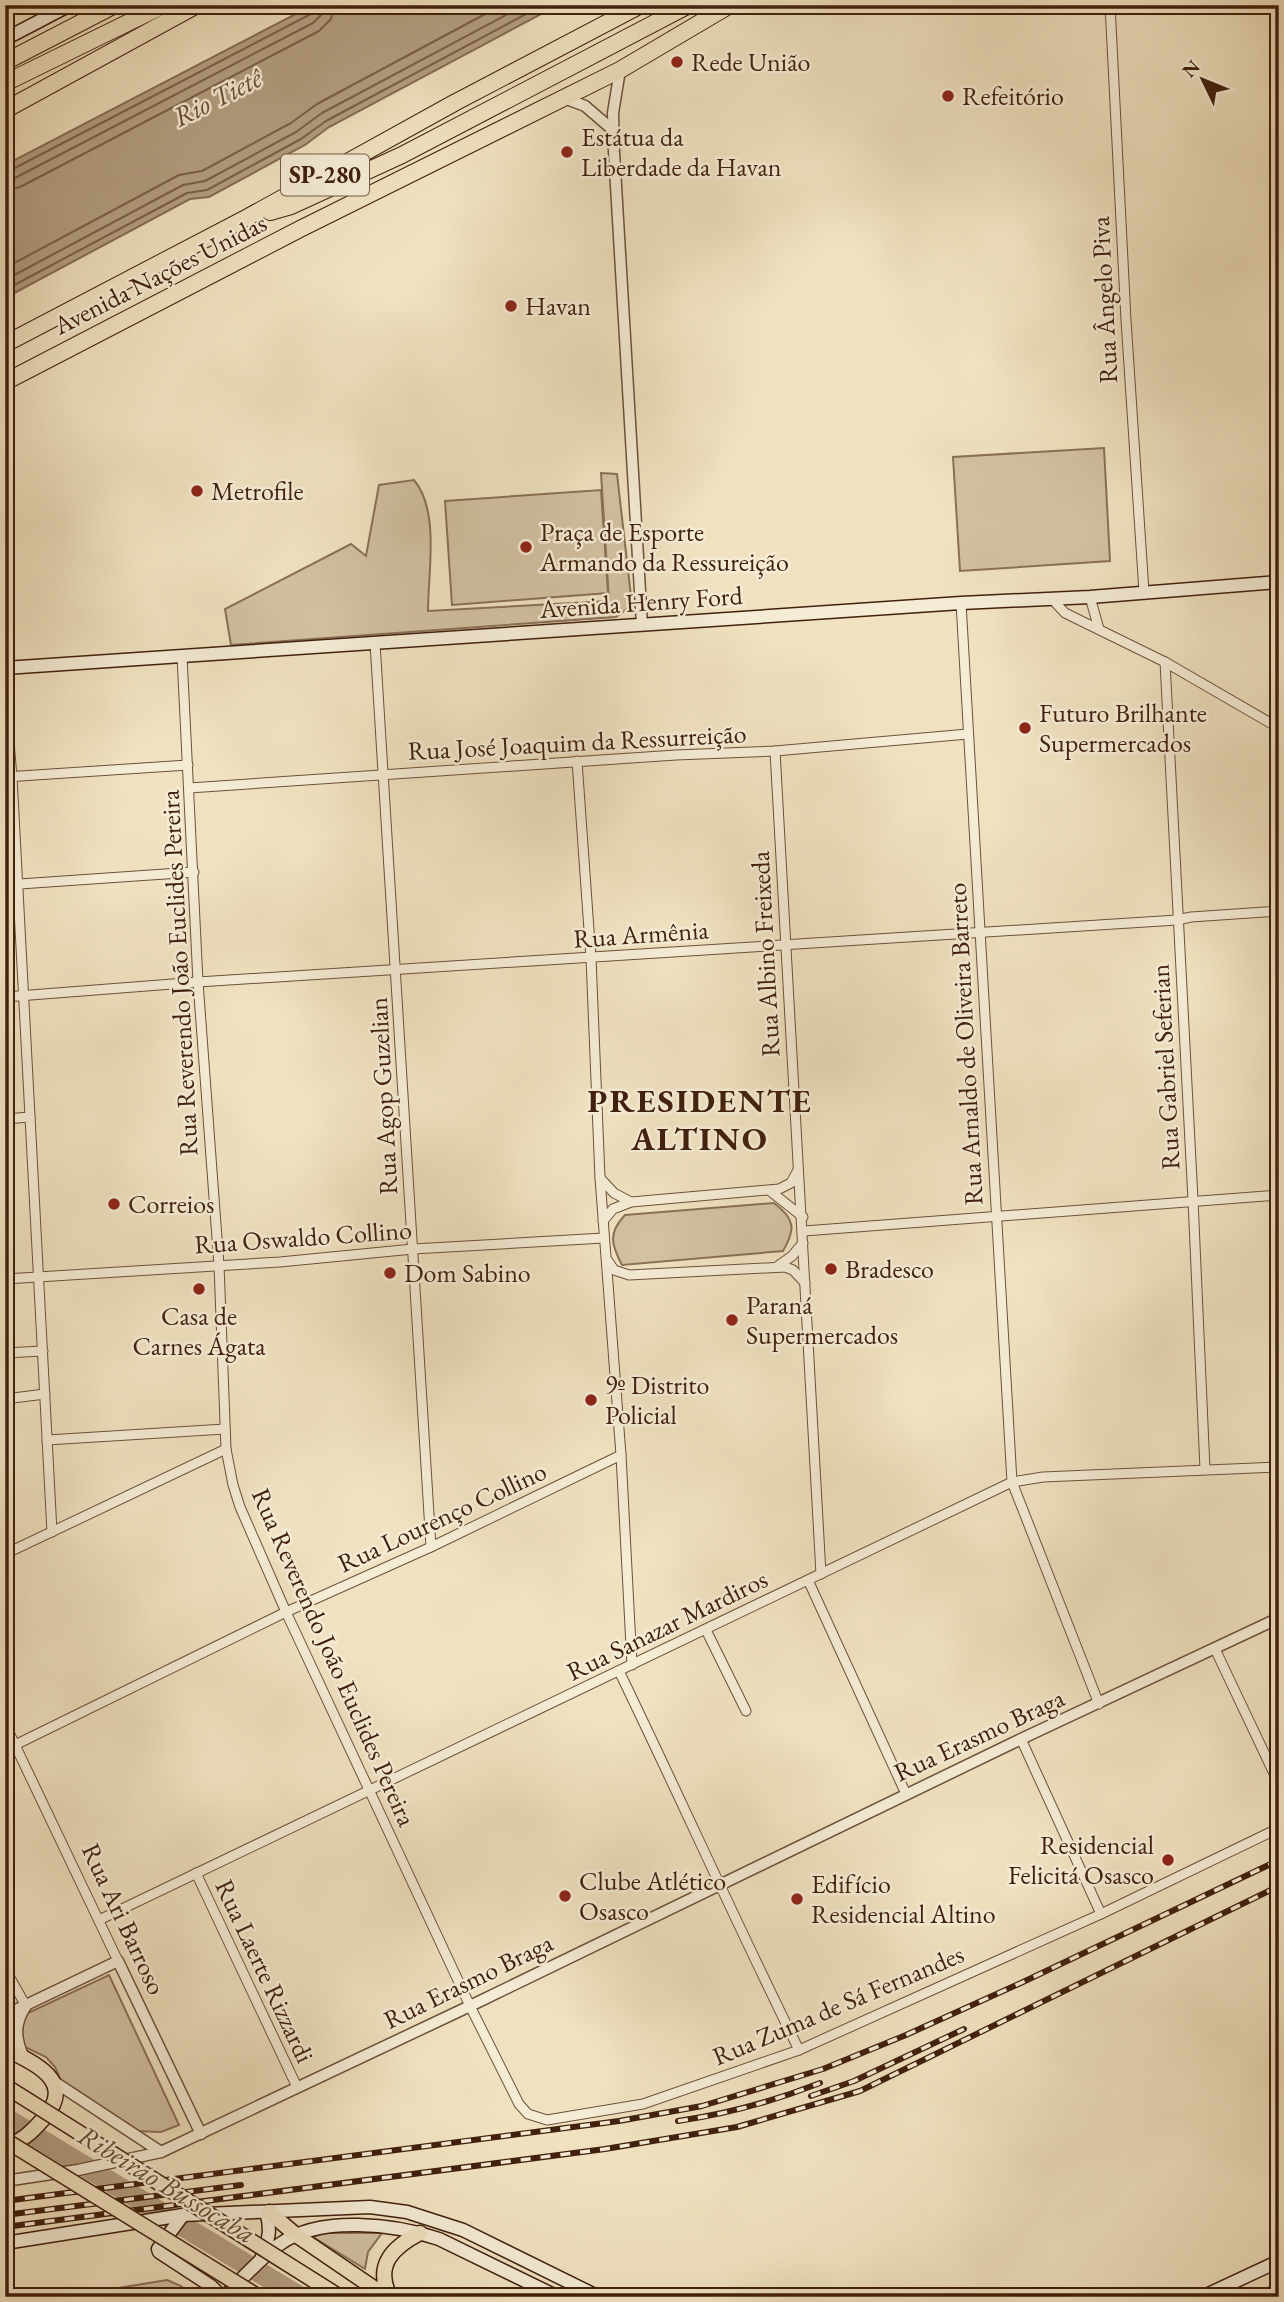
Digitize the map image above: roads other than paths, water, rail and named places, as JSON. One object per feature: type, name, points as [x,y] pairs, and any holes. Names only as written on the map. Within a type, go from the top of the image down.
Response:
[{"type":"highway","points":[[5,62],[115,5]]},
{"type":"highway","points":[[5,83],[164,5]]},
{"type":"highway","points":[[5,110],[197,5]]},
{"type":"highway","name":"SP-280","points":[[7,343],[248,217],[456,102],[641,5]]},
{"type":"highway","points":[[248,217],[291,206],[402,155],[689,5]]},
{"type":"highway","name":"Avenida Nações Unidas","points":[[5,382],[300,229],[620,70],[730,5]]},
{"type":"main road","points":[[5,38],[70,5]]},
{"type":"main road","name":"Avenida Henry Ford","points":[[5,668],[961,603],[1090,597],[1279,582]]},
{"type":"main road","points":[[5,2049],[24,2058],[52,2081],[57,2094],[51,2110],[29,2135],[5,2148]]},
{"type":"main road","points":[[5,2086],[340,2297]]},
{"type":"main road","points":[[5,2140],[259,2297]]},
{"type":"main road","points":[[5,2243],[162,2219],[370,2207],[407,2212],[458,2228],[599,2297]]},
{"type":"main road","points":[[267,2212],[296,2235],[388,2297]]},
{"type":"main road","points":[[259,2262],[270,2233],[267,2212]]},
{"type":"main road","points":[[180,2219],[158,2249],[159,2252],[223,2297],[281,2243],[310,2230],[348,2226],[377,2226],[420,2233],[465,2250],[558,2297]]},
{"type":"main road","points":[[388,2297],[383,2273],[387,2261],[398,2246],[420,2233]]},
{"type":"main road","points":[[1202,2297],[1279,2261]]},
{"type":"main road","points":[[1264,2297],[1279,2290]]},
{"type":"street","name":"Rua Ângelo Piva","points":[[1110,5],[1126,320],[1144,592]]},
{"type":"street","points":[[620,70],[613,130],[642,625]]},
{"type":"street","points":[[564,98],[585,106],[613,130]]},
{"type":"street","points":[[1090,597],[1099,629]]},
{"type":"street","points":[[1052,598],[1065,613],[1165,662],[1279,729]]},
{"type":"street","name":"Rua Arnaldo de Oliveira Barreto","points":[[961,603],[1012,1482],[1099,1704]]},
{"type":"street","name":"Rua Agop Guzelian","points":[[375,643],[431,1547]]},
{"type":"street","name":"Rua Reverendo João Euclides Pereira","points":[[182,656],[198,982],[219,1265],[226,1450],[233,1485],[286,1612],[470,2006],[519,2104]]},
{"type":"street","name":"Rua Gabriel Seferian","points":[[1165,662],[1194,1200],[1205,1469]]},
{"type":"street","points":[[5,694],[18,884],[52,1532]]},
{"type":"street","name":"Rua José Joaquim da Ressurreição","points":[[189,788],[577,761],[775,751],[968,734]]},
{"type":"street","name":"Rua Albino Freixeda","points":[[775,751],[804,1231],[821,1574]]},
{"type":"street","points":[[577,761],[591,958],[600,1178],[621,1455],[632,1665]]},
{"type":"street","points":[[9,777],[188,765]]},
{"type":"street","points":[[5,885],[194,872]]},
{"type":"street","name":"Rua Armênia","points":[[5,997],[198,982],[1177,920],[1279,911]]},
{"type":"street","points":[[5,1119],[30,1117]]},
{"type":"street","points":[[603,1221],[613,1209],[631,1202],[770,1191],[790,1183],[799,1168]]},
{"type":"street","points":[[600,1178],[614,1193],[631,1202]]},
{"type":"street","points":[[770,1191],[803,1217]]},
{"type":"street","points":[[804,1231],[1279,1195]]},
{"type":"street","name":"Rua Oswaldo Collino","points":[[5,1279],[604,1238]]},
{"type":"street","points":[[776,1266],[792,1256],[804,1242]]},
{"type":"street","points":[[606,1256],[614,1270],[629,1275]]},
{"type":"street","points":[[608,1290],[621,1278],[629,1275],[776,1266],[793,1270],[805,1284]]},
{"type":"street","points":[[5,1353],[43,1351]]},
{"type":"street","points":[[5,1399],[45,1394]]},
{"type":"street","points":[[47,1440],[225,1429]]},
{"type":"street","points":[[5,1554],[226,1450]]},
{"type":"street","name":"Rua Lourenço Collino","points":[[15,1745],[286,1612],[431,1547],[621,1455]]},
{"type":"street","name":"Rua Sanazar Mardiros","points":[[99,1920],[1012,1482],[1043,1477],[1279,1467]]},
{"type":"street","points":[[808,1580],[906,1794]]},
{"type":"street","name":"Rua Erasmo Braga","points":[[5,2182],[161,2152],[1279,1618]]},
{"type":"street","points":[[706,1630],[746,1711]]},
{"type":"street","points":[[1215,1649],[1279,1784]]},
{"type":"street","points":[[619,1671],[799,2050]]},
{"type":"street","name":"Rua Ari Barroso","points":[[5,1724],[201,2134]]},
{"type":"street","points":[[1021,1739],[1101,1914]]},
{"type":"street","name":"Rua Zuma de Sá Fernandes","points":[[519,2104],[528,2115],[547,2120],[643,2104],[799,2050],[1101,1914],[1279,1828]]},
{"type":"street","name":"Rua Laerte Rizzardi","points":[[196,1873],[297,2087]]},
{"type":"street","points":[[5,2015],[118,1961]]},
{"type":"street","points":[[5,1969],[26,2006]]},
{"type":"street","points":[[24,2058],[16,2032],[18,2020],[26,2006]]},
{"type":"street","points":[[52,2081],[161,2152]]},
{"type":"water","name":"Rio Tietê","points":[[313,5],[558,5],[329,127],[305,145],[209,197],[190,199],[5,298],[5,165]]},
{"type":"waterway","name":"Ribeirão Bussocaba","points":[[5,2118],[300,2297]]},
{"type":"railway","points":[[5,2201],[619,2121],[702,2106],[823,2069],[906,2035],[1279,1860]]},
{"type":"railway","points":[[5,2227],[605,2149],[737,2127],[860,2091],[1279,1886]]},
{"type":"railway","points":[[811,2096],[854,2081],[964,2029]]},
{"type":"railway","points":[[678,2121],[750,2106],[820,2083]]},
{"type":"railway","points":[[5,2215],[241,2185]]},
{"type":"place","name":"Rede União","points":[[677,62]]},
{"type":"place","name":"Refeitório","points":[[948,96]]},
{"type":"place","name":"Estátua da Liberdade da Havan","points":[[567,152]]},
{"type":"place","name":"Havan","points":[[511,306]]},
{"type":"place","name":"Metrofile","points":[[197,491]]},
{"type":"place","name":"Praça de Esporte Armando da Ressureição","points":[[526,547]]},
{"type":"place","name":"Futuro Brilhante Supermercados","points":[[1025,728]]},
{"type":"place","name":"Correios","points":[[114,1204]]},
{"type":"place","name":"Bradesco","points":[[831,1269]]},
{"type":"place","name":"Dom Sabino","points":[[390,1273]]},
{"type":"place","name":"Casa de Carnes Ágata","points":[[199,1289]]},
{"type":"place","name":"Paraná Supermercados","points":[[732,1320]]},
{"type":"place","name":"9º Distrito Policial","points":[[591,1400]]},
{"type":"place","name":"Residencial Felicitá Osasco","points":[[1168,1860]]},
{"type":"place","name":"Clube Atlético Osasco","points":[[565,1896]]},
{"type":"place","name":"Edifício Residencial Altino","points":[[797,1899]]},
{"type":"district","name":"PRESIDENTE ALTINO","points":[[700,1119]]}]
